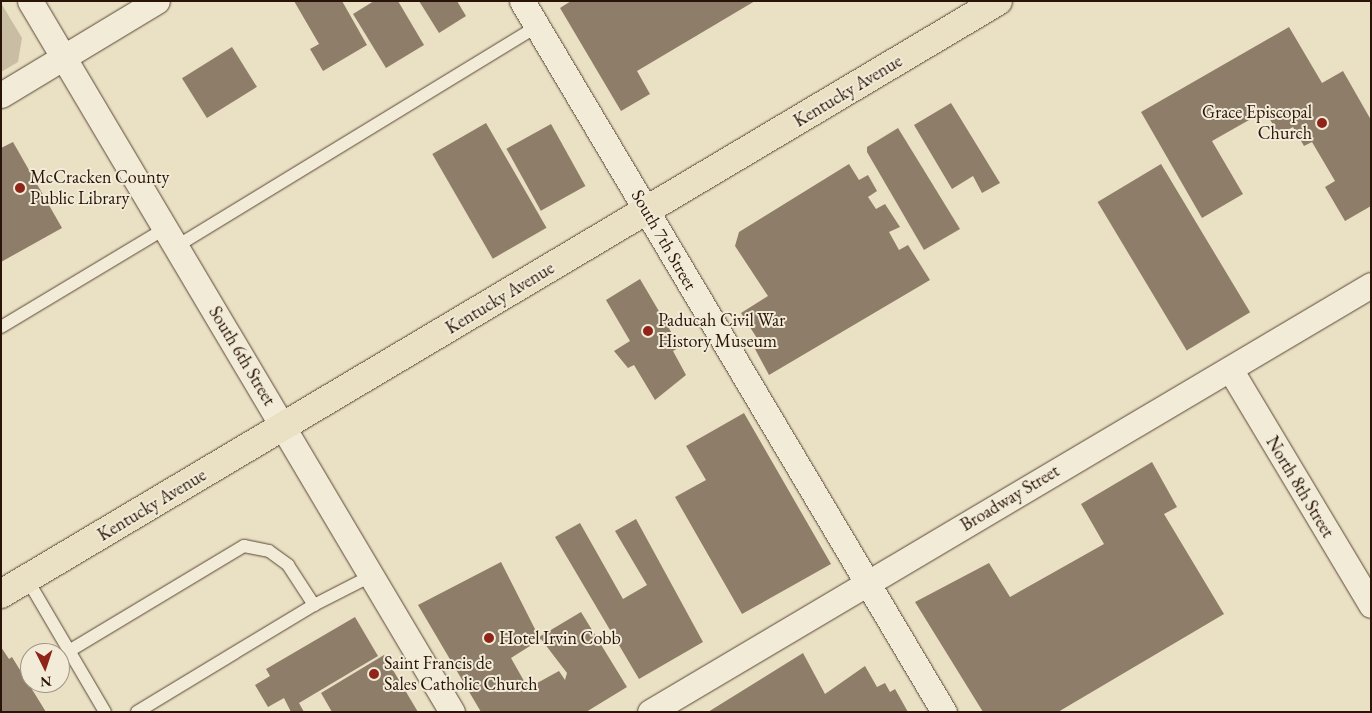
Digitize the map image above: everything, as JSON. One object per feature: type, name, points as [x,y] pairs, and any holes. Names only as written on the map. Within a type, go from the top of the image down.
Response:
[{"type":"main road","name":"Kentucky Avenue","points":[[1,594],[998,1]]},
{"type":"street","name":"South 6th Street","points":[[30,1],[172,237],[452,712]]},
{"type":"street","points":[[1,95],[157,1]]},
{"type":"street","name":"South 7th Street","points":[[522,1],[944,712]]},
{"type":"street","name":"Broadway Street","points":[[650,712],[1371,285]]},
{"type":"street","name":"North 8th Street","points":[[1230,369],[1371,605]]},
{"type":"lane","points":[[1,327],[172,237],[537,26]]},
{"type":"lane","points":[[70,649],[244,546],[269,551],[288,565],[314,604]]},
{"type":"lane","points":[[137,712],[314,604],[371,576]]},
{"type":"lane","points":[[27,579],[65,643]]},
{"type":"lane","points":[[70,652],[105,712]]},
{"type":"shaded area","points":[[1,3],[22,38],[18,62],[1,72]]},
{"type":"building","points":[[294,1],[342,1],[367,45],[323,71],[310,49],[319,44]]},
{"type":"building","points":[[374,1],[398,1],[424,45],[386,68],[353,14]]},
{"type":"building","points":[[419,1],[457,1],[466,16],[439,33]]},
{"type":"building","points":[[571,1],[755,1],[637,71],[650,94],[621,111],[560,8]]},
{"type":"building","name":"Grace Episcopal Church","points":[[1289,27],[1322,83],[1343,71],[1371,120],[1371,206],[1345,221],[1325,187],[1335,181],[1312,142],[1304,146],[1293,127],[1279,135],[1265,111],[1212,141],[1243,194],[1202,218],[1141,112]]},
{"type":"building","points":[[232,47],[257,87],[207,118],[182,78]]},
{"type":"building","points":[[951,103],[1000,183],[982,193],[973,176],[952,189],[914,125]]},
{"type":"building","points":[[486,123],[546,228],[493,259],[432,154]]},
{"type":"building","points":[[551,124],[585,186],[541,211],[506,149]]},
{"type":"building","points":[[898,128],[960,229],[924,250],[867,152],[867,147]]},
{"type":"building","name":"McCracken County Public Library","points":[[13,142],[62,228],[1,262],[1,148]]},
{"type":"building","points":[[849,164],[859,180],[868,175],[877,191],[868,197],[876,209],[885,204],[900,227],[889,232],[899,250],[908,245],[930,280],[769,375],[755,349],[760,343],[741,313],[768,296],[735,246],[739,232]]},
{"type":"building","points":[[1161,164],[1250,312],[1187,350],[1098,202]]},
{"type":"building","name":"Paducah Civil War History Museum","points":[[640,279],[680,347],[673,351],[686,375],[655,400],[634,365],[628,368],[614,351],[630,341],[606,300]]},
{"type":"building","points":[[744,413],[831,564],[742,614],[675,497],[706,480],[686,446]]},
{"type":"building","points":[[1152,462],[1177,507],[1164,514],[1224,614],[1058,712],[983,712],[915,602],[989,563],[1010,597],[1104,544],[1081,504]]},
{"type":"building","points":[[636,519],[703,642],[639,679],[555,537],[580,523],[623,599],[647,585],[615,531]]},
{"type":"building","name":"Hotel Irvin Cobb","points":[[501,562],[539,637],[581,612],[627,687],[586,712],[481,712],[418,605]],"holes":[[[541,639],[567,673],[565,680],[559,671],[528,688],[511,658]]]},
{"type":"building","points":[[355,617],[378,656],[299,703],[304,712],[291,712],[284,698],[268,707],[255,685],[270,676],[266,669]]},
{"type":"building","points":[[1,647],[9,659],[12,657],[20,670],[20,693],[34,693],[46,712],[1,712]]},
{"type":"building","points":[[803,653],[825,694],[865,666],[877,687],[885,683],[890,692],[895,689],[908,712],[708,712]]},
{"type":"building","name":"Saint Francis de Sales Catholic Church","points":[[384,655],[418,712],[332,712],[321,693]]},
{"type":"place","name":"Grace Episcopal Church","points":[[1322,123]]},
{"type":"place","name":"McCracken County Public Library","points":[[20,188]]},
{"type":"place","name":"Paducah Civil War History Museum","points":[[648,331]]},
{"type":"place","name":"Hotel Irvin Cobb","points":[[489,638]]},
{"type":"place","name":"Saint Francis de Sales Catholic Church","points":[[374,674]]}]
